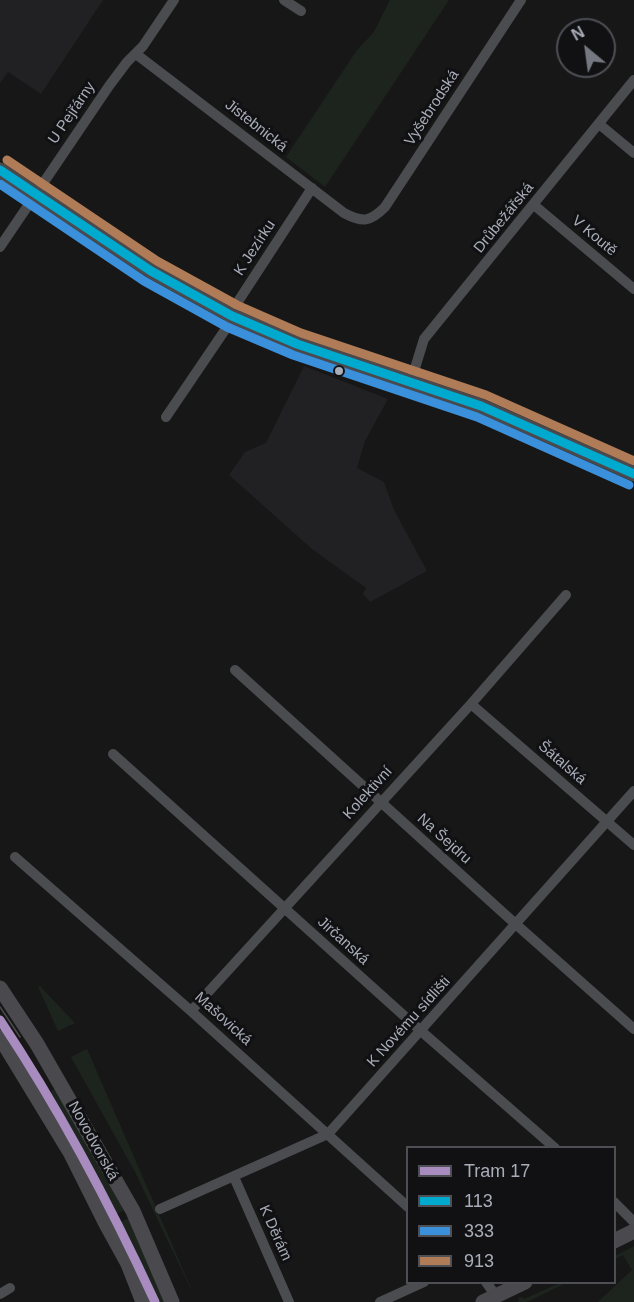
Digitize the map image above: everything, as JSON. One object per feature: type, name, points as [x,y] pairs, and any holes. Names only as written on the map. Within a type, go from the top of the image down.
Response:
[{"type":"street","name":"U Pejřárny","points":[[0,246],[109,86],[136,54],[174,0]]},
{"type":"street","points":[[284,0],[301,11]]},
{"type":"street","name":"Vyšebrodská","points":[[358,220],[370,218],[385,207],[521,0]]},
{"type":"street","name":"Jistebnická","points":[[136,54],[344,213],[358,220]]},
{"type":"street","name":"Drůbežářská","points":[[411,381],[424,339],[634,80]]},
{"type":"street","points":[[599,124],[634,153]]},
{"type":"street","points":[[0,170],[151,271],[232,316],[297,344],[481,406],[634,474]]},
{"type":"street","name":"K Jezírku","points":[[166,417],[225,330],[239,300],[312,188]]},
{"type":"street","name":"V Koutě","points":[[534,205],[634,289]]},
{"type":"street","name":"Kolektivní","points":[[191,1011],[471,704],[566,595]]},
{"type":"street","name":"Na Šejdru","points":[[235,670],[634,1029]]},
{"type":"street","name":"Šátalská","points":[[471,704],[634,845]]},
{"type":"street","name":"Jirčanská","points":[[113,754],[421,1031],[553,1146]]},
{"type":"street","name":"K Novému sídlišti","points":[[160,1209],[328,1134],[634,791]]},
{"type":"street","name":"Mašovická","points":[[15,857],[191,1011],[406,1205]]},
{"type":"street","name":"Novodvorská","points":[[2,995],[37,1044],[133,1211],[172,1302]]},
{"type":"street","name":"Novodvorská","points":[[0,1037],[70,1152],[128,1264],[143,1302]]},
{"type":"street","name":"K Děrám","points":[[234,1177],[289,1302]]},
{"type":"street","points":[[616,1203],[634,1222]]},
{"type":"street","points":[[616,1240],[634,1231]]},
{"type":"street","points":[[380,1302],[420,1284]]},
{"type":"street","points":[[486,1284],[489,1299],[521,1284]]},
{"type":"street","points":[[0,1294],[10,1288]]},
{"type":"shaded area","points":[[0,0],[103,0],[41,94],[8,72],[0,83]]},
{"type":"shaded area","points":[[390,0],[449,0],[325,187],[286,157],[357,50],[374,32]]},
{"type":"shaded area","points":[[304,366],[388,399],[365,441],[357,468],[384,482],[394,510],[427,571],[370,602],[363,594],[366,588],[312,549],[229,475],[245,452],[266,443]]},
{"type":"shaded area","points":[[40,986],[75,1023],[58,1031],[38,987]]},
{"type":"shaded area","points":[[87,1049],[197,1302],[135,1172],[67,1050],[71,1057]]},
{"type":"shaded area","points":[[56,1088],[127,1209],[108,1218],[106,1204],[45,1095]]},
{"type":"shaded area","points":[[131,1217],[133,1230],[166,1302],[151,1302],[122,1237],[112,1226]]},
{"type":"shaded area","points":[[634,1246],[634,1302],[598,1302],[632,1270],[623,1255],[616,1258],[616,1255]]},
{"type":"shaded area","points":[[558,1284],[564,1284],[527,1302],[516,1302],[519,1301],[518,1298],[524,1299]]},
{"type":"tram line","points":[[0,1007],[20,1037]]},
{"type":"tram line","name":"17","points":[[0,1020],[43,1088],[83,1158],[155,1302]]},
{"type":"transit line","name":"913","points":[[7,160],[157,261],[237,305],[301,333],[486,395],[634,461]]},
{"type":"transit line","name":"113","points":[[0,170],[151,271],[232,316],[297,344],[481,406],[634,474]]},
{"type":"transit line","name":"333","points":[[0,184],[144,281],[227,327],[293,355],[477,417],[629,485]]}]
